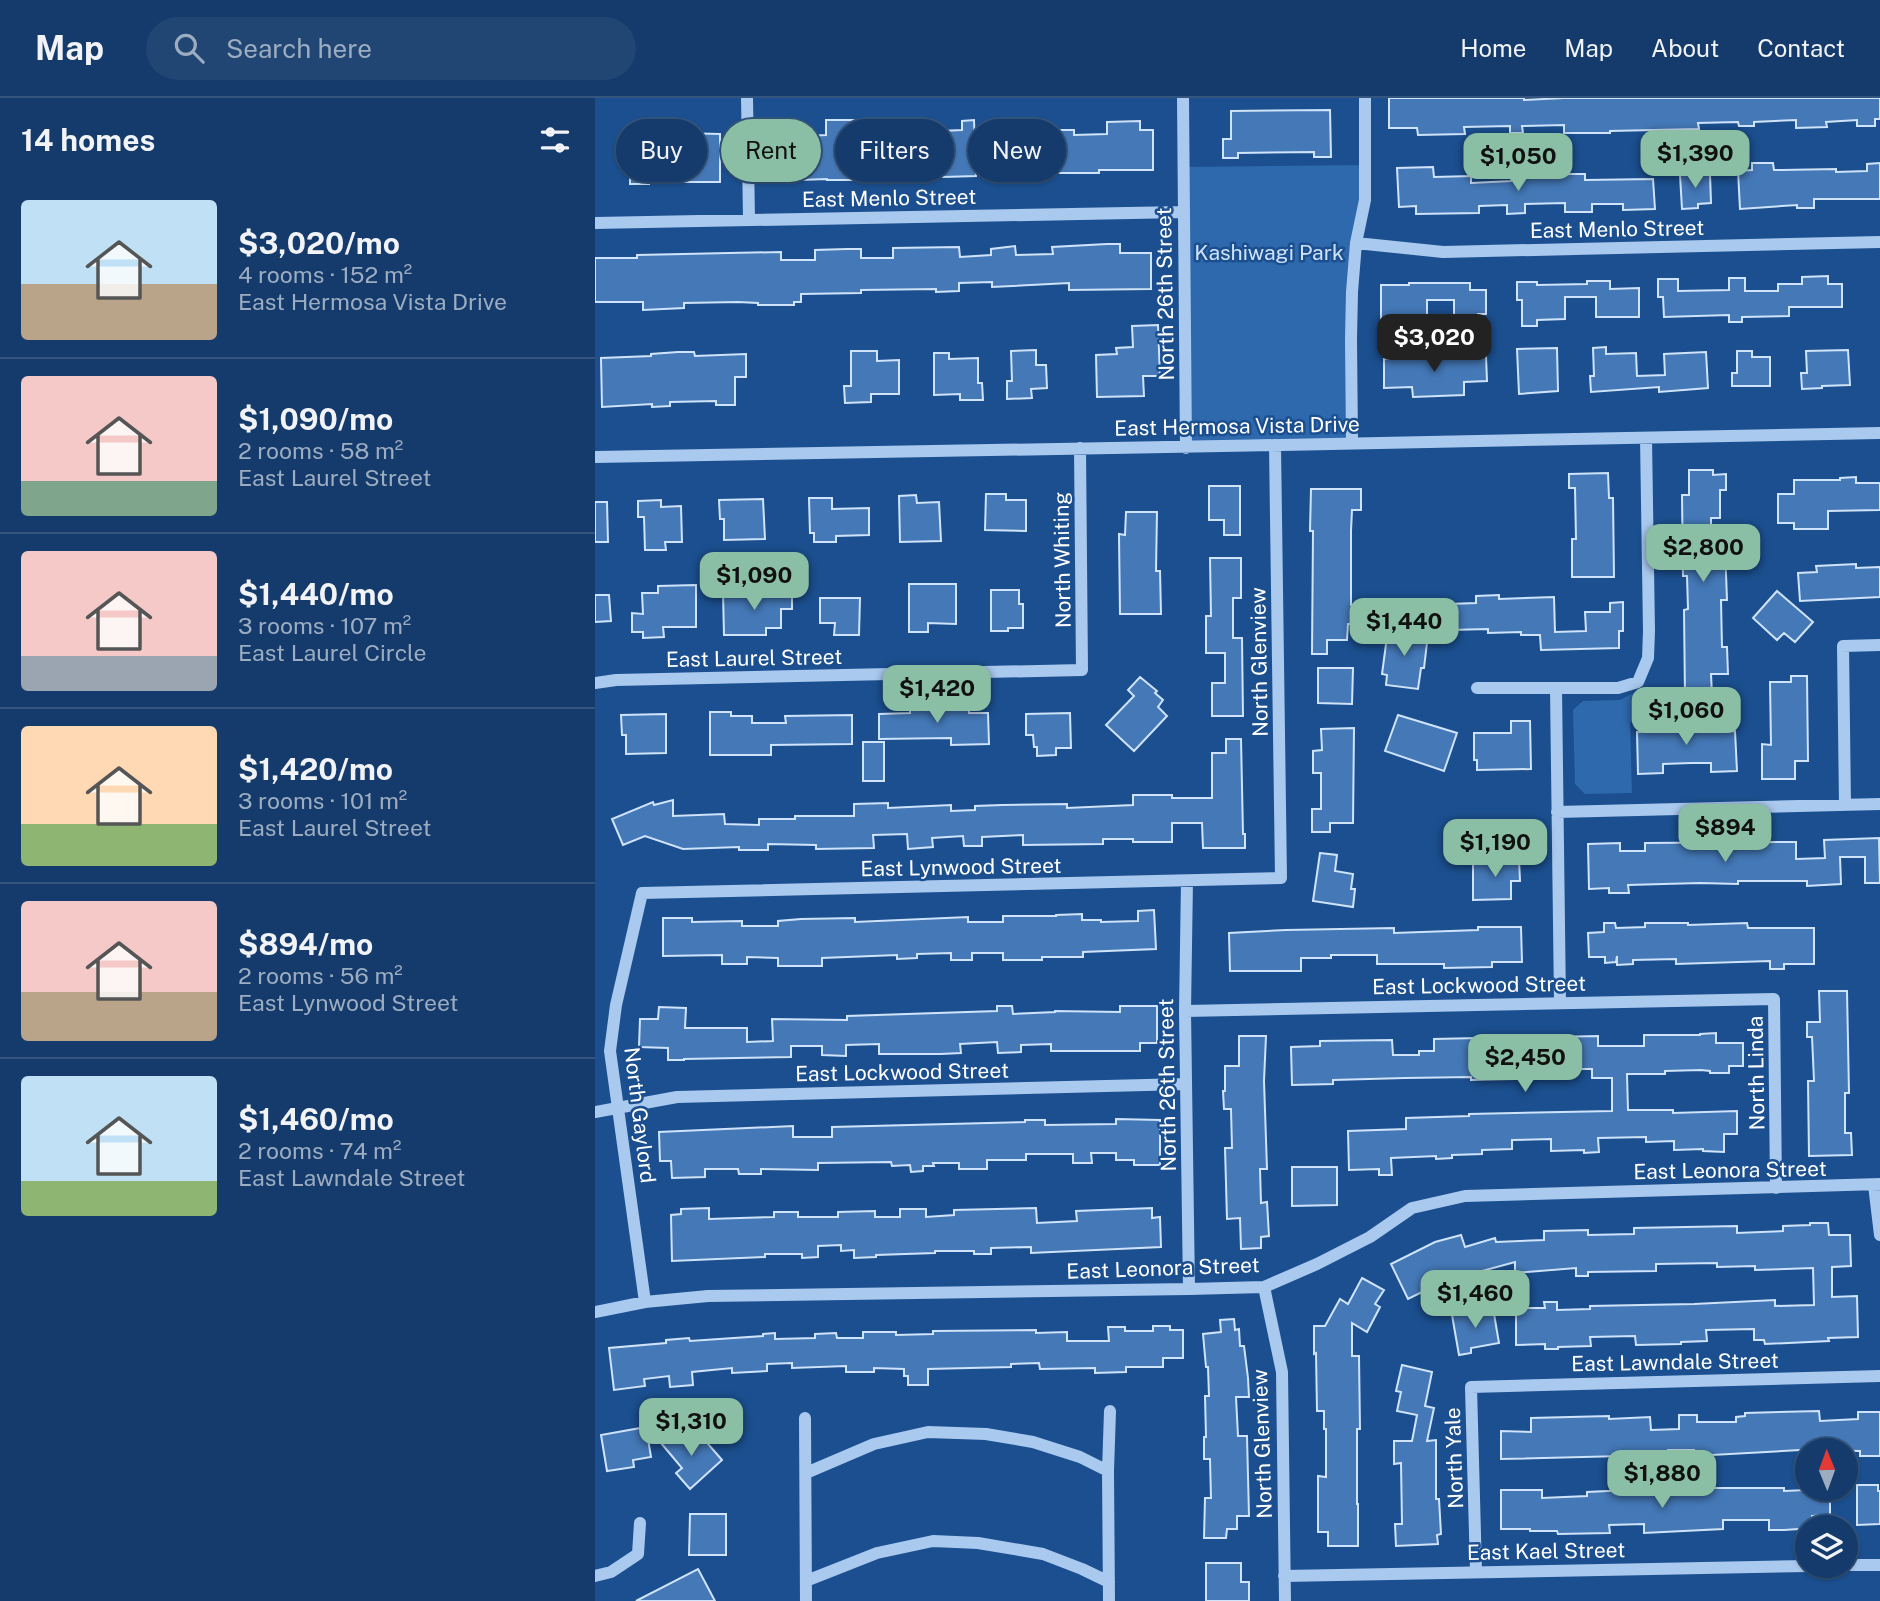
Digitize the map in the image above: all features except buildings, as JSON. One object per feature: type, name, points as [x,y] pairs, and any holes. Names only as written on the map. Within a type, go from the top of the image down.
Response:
[{"type":"street","points":[[747,98],[749,219]]},
{"type":"street","name":"North 26th Street","points":[[1183,98],[1186,448]]},
{"type":"street","points":[[1352,442],[1351,339],[1356,243],[1366,200],[1365,98]]},
{"type":"street","name":"East Menlo Street","points":[[595,223],[1183,212]]},
{"type":"street","name":"East Menlo Street","points":[[1356,243],[1443,252],[1880,242]]},
{"type":"street","name":"East Hermosa Vista Drive","points":[[595,457],[1880,433]]},
{"type":"street","points":[[1477,688],[1618,688],[1638,682],[1648,658],[1649,631],[1646,438]]},
{"type":"street","name":"North Glenview","points":[[1275,445],[1281,878]]},
{"type":"street","name":"North Whiting","points":[[1080,448],[1082,670]]},
{"type":"street","points":[[1845,804],[1843,646],[1880,645]]},
{"type":"street","name":"East Laurel Street","points":[[595,683],[1082,670]]},
{"type":"street","points":[[1556,688],[1560,1003]]},
{"type":"street","points":[[1557,812],[1880,804]]},
{"type":"street","name":"East Lynwood Street","points":[[642,893],[1281,878]]},
{"type":"street","name":"North 26th Street","points":[[1187,881],[1185,1011],[1189,1289]]},
{"type":"street","name":"North Gaylord","points":[[642,893],[615,1005],[610,1051],[645,1302]]},
{"type":"street","name":"East Lockwood Street","points":[[1185,1011],[1774,999]]},
{"type":"street","name":"North Linda","points":[[1774,999],[1776,1188]]},
{"type":"street","name":"East Lockwood Street","points":[[595,1112],[677,1097],[1186,1084]]},
{"type":"street","points":[[1877,1185],[1880,1235]]},
{"type":"street","name":"East Leonora Street","points":[[595,1312],[645,1302],[708,1296],[1264,1287],[1370,1237],[1412,1208],[1465,1196],[1877,1185]]},
{"type":"street","name":"North Glenview","points":[[1264,1287],[1282,1372],[1285,1601]]},
{"type":"street","name":"East Lawndale Street","points":[[1471,1387],[1880,1376]]},
{"type":"street","name":"North Yale","points":[[1471,1387],[1476,1571]]},
{"type":"street","points":[[1109,1411],[1109,1601]]},
{"type":"street","points":[[804,1418],[806,1601]]},
{"type":"street","points":[[806,1473],[874,1444],[928,1432],[986,1434],[1033,1441],[1080,1457],[1108,1471]]},
{"type":"street","points":[[595,1576],[611,1572],[638,1554],[640,1523]]},
{"type":"street","points":[[806,1581],[877,1553],[933,1541],[978,1543],[1043,1554],[1109,1582]]},
{"type":"street","points":[[1858,1565],[1880,1565]]},
{"type":"street","name":"East Kael Street","points":[[1284,1576],[1795,1566]]},
{"type":"green space","name":"Kashiwagi Park","points":[[1365,165],[1356,243],[1352,442],[1186,448],[1183,167]]},
{"type":"green space","points":[[1641,689],[1649,707],[1630,723],[1632,793],[1585,794],[1575,784],[1573,710],[1583,701],[1620,700]]}]
